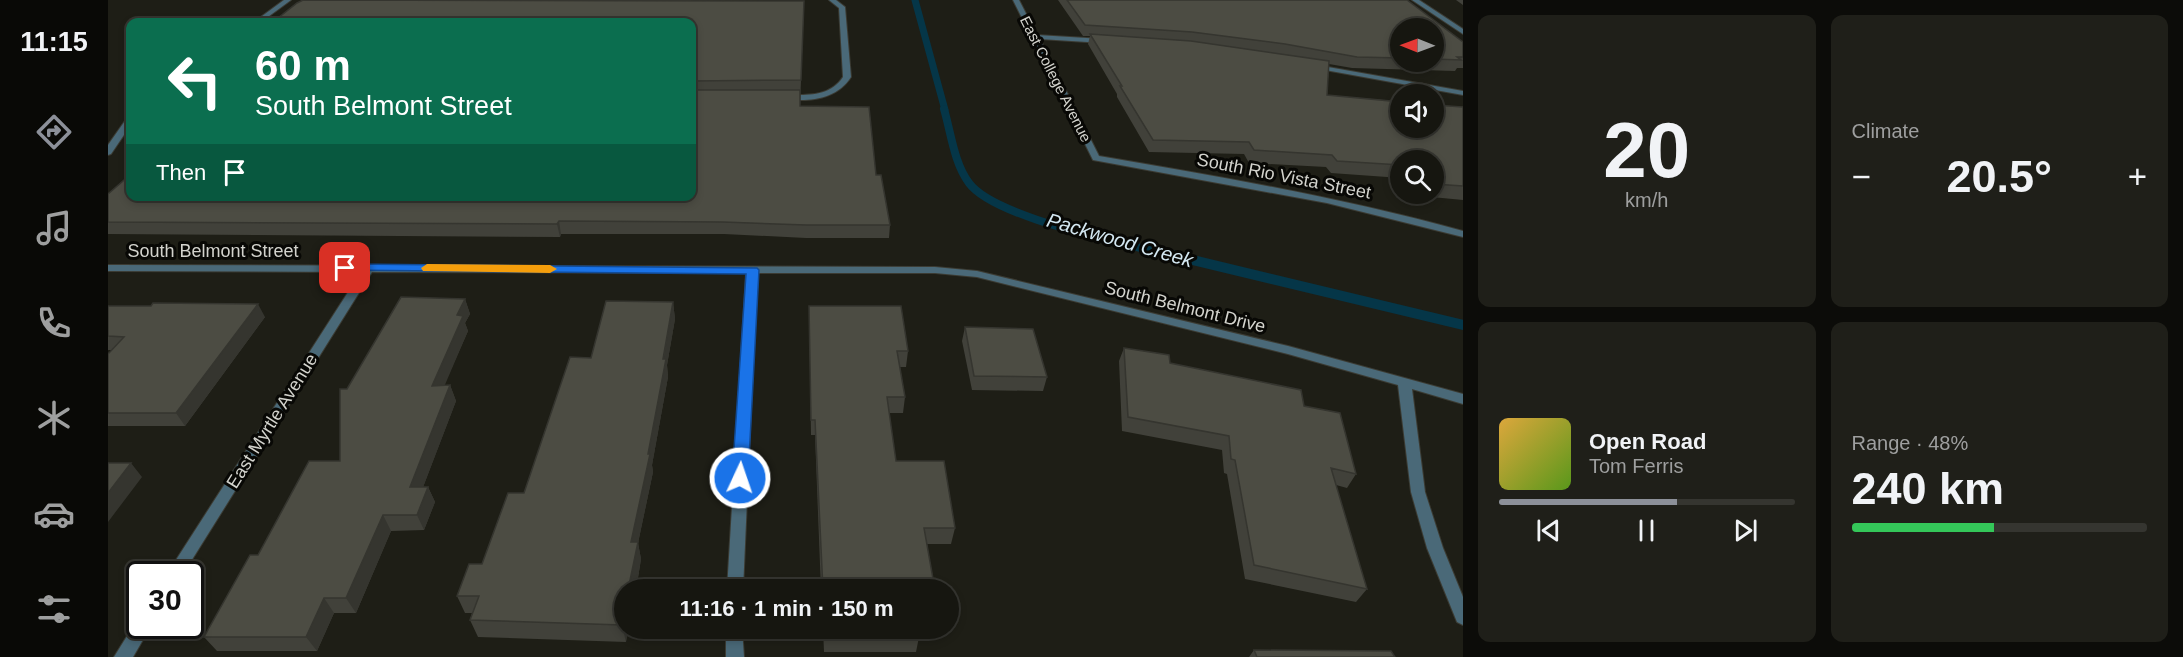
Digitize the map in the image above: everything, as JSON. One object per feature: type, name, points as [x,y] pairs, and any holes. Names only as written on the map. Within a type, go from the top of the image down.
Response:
[{"type":"street","points":[[263,18],[288,0]]},
{"type":"street","points":[[779,97],[821,96],[835,92],[843,85],[847,77],[842,7],[833,0]]},
{"type":"street","name":"East College Avenue","points":[[1016,0],[1096,158]]},
{"type":"street","points":[[1415,0],[1461,30]]},
{"type":"street","points":[[1035,37],[1108,41]]},
{"type":"street","points":[[1304,64],[1463,93]]},
{"type":"street","points":[[108,152],[126,126]]},
{"type":"street","name":"South Rio Vista Street","points":[[1096,158],[1293,192],[1408,218],[1463,234]]},
{"type":"street","name":"South Belmont Street","points":[[108,268],[895,269]]},
{"type":"street","name":"East Myrtle Avenue","points":[[183,561],[369,268]]},
{"type":"street","name":"South Belmont Drive","points":[[895,269],[976,274],[1404,381],[1463,399]]},
{"type":"street","points":[[736,579],[752,270]]},
{"type":"street","points":[[1404,381],[1418,492],[1435,548],[1463,617]]},
{"type":"street","points":[[123,657],[135,639]]},
{"type":"street","points":[[734,639],[735,657]]},
{"type":"building","points":[[303,0],[804,1],[801,80],[696,81],[696,18],[278,18]]},
{"type":"building","points":[[1067,0],[1407,0],[1431,18],[1390,18],[1390,58],[1357,57],[1285,44],[1192,32],[1085,25]]},
{"type":"building","points":[[1444,28],[1463,42],[1463,57],[1457,57],[1461,60],[1444,59]]},
{"type":"building","points":[[1090,34],[1191,41],[1329,61],[1327,95],[1390,101],[1390,138],[1444,138],[1444,106],[1463,107],[1463,186],[1444,185],[1444,150],[1390,150],[1390,164],[1337,161],[1332,155],[1254,150],[1249,142],[1153,140],[1120,86],[1122,86]]},
{"type":"building","points":[[696,90],[800,90],[800,106],[869,107],[876,175],[881,175],[890,225],[559,221],[557,224],[108,222],[108,194],[126,178],[126,201],[696,201]]},
{"type":"building","points":[[401,297],[465,299],[457,315],[463,316],[432,386],[450,385],[410,487],[428,487],[417,515],[383,515],[346,598],[324,598],[306,637],[204,637],[250,555],[258,555],[309,461],[340,461],[340,389],[347,389]]},
{"type":"building","points":[[606,301],[673,302],[663,359],[666,359],[648,454],[650,454],[631,542],[638,542],[630,579],[614,579],[614,625],[470,620],[479,596],[457,596],[469,564],[482,564],[508,493],[524,493],[570,357],[591,358]]},
{"type":"building","points":[[153,303],[258,304],[176,413],[108,413],[108,354],[124,337],[108,336],[108,306],[151,306]]},
{"type":"building","points":[[809,306],[901,306],[908,351],[897,351],[905,397],[887,397],[896,461],[944,461],[955,528],[924,528],[933,579],[822,579],[815,420],[811,420]]},
{"type":"building","points":[[965,327],[1033,329],[1047,377],[974,376]]},
{"type":"building","points":[[1124,348],[1169,355],[1170,363],[1301,390],[1304,406],[1340,413],[1356,474],[1331,468],[1367,589],[1254,565],[1235,460],[1231,459],[1229,436],[1128,417]]},
{"type":"building","points":[[108,463],[131,463],[108,493]]},
{"type":"building","points":[[1254,650],[1391,651],[1395,657],[1257,657]]},
{"type":"waterway","name":"Packwood Creek","points":[[915,0],[945,110]]},
{"type":"waterway","name":"Packwood Creek","points":[[944,109],[960,166],[969,183],[982,195],[1002,206],[1054,225],[1152,251]]},
{"type":"waterway","name":"Packwood Creek","points":[[1147,249],[1463,325]]},
{"type":"slow traffic","points":[[427,268],[550,269]]},
{"type":"route","points":[[345,268],[752,270],[740,478]]}]
